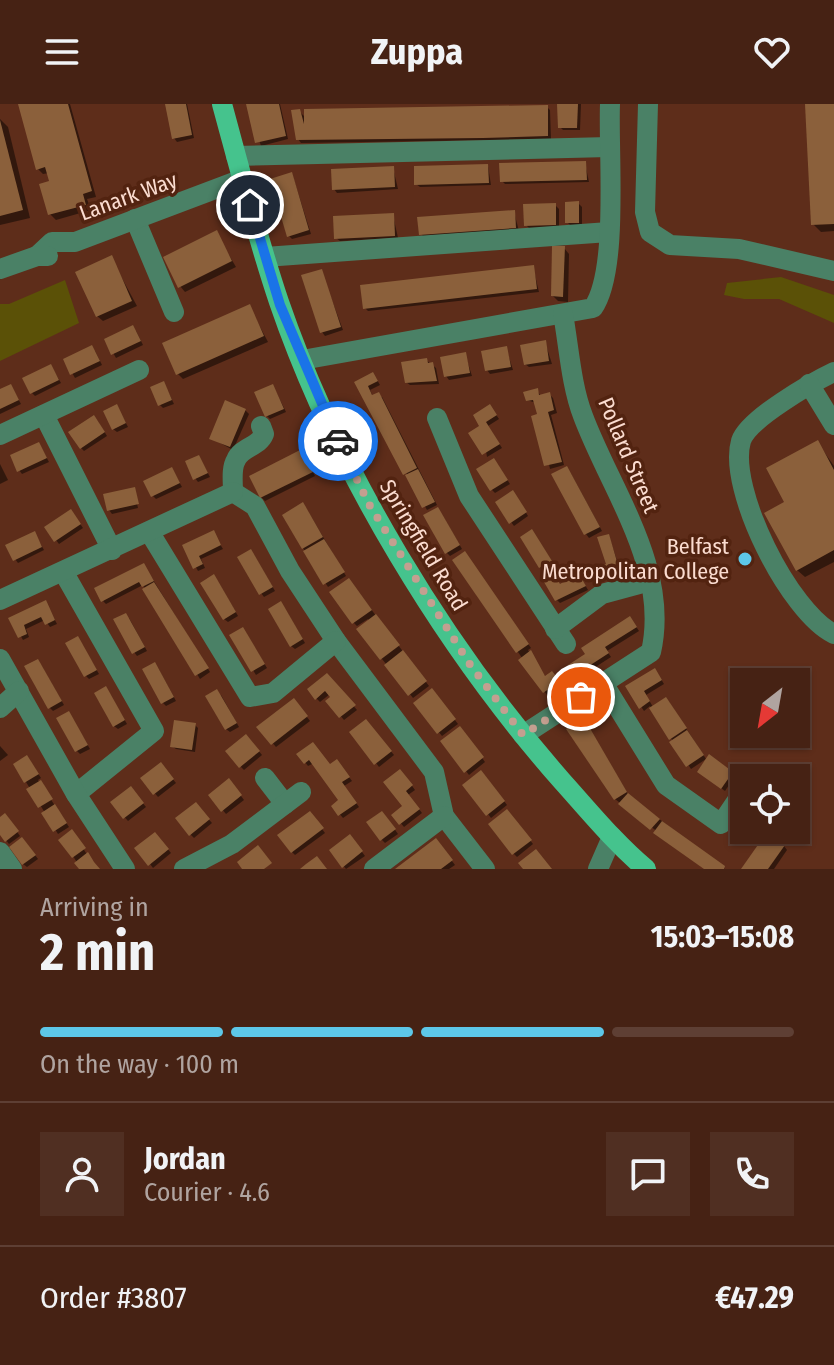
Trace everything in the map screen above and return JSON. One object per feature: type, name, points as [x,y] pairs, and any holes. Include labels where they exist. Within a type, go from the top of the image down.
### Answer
[{"type":"main road","name":"Springfield Road","points":[[222,104],[265,257],[302,360],[370,506],[469,663],[523,735],[612,837],[646,869]]},
{"type":"street","points":[[302,360],[593,308],[602,295],[609,232],[610,104]]},
{"type":"street","points":[[648,104],[645,212],[647,227],[655,238],[677,247],[739,249],[834,271]]},
{"type":"street","points":[[236,156],[609,147]]},
{"type":"street","name":"Lanark Way","points":[[0,269],[37,256],[58,257],[75,242],[242,179]]},
{"type":"street","points":[[135,219],[174,312]]},
{"type":"street","points":[[265,257],[609,232]]},
{"type":"street","name":"Pollard Street","points":[[523,735],[651,652],[657,624],[650,581],[632,522],[581,412],[563,314]]},
{"type":"street","points":[[0,435],[139,370]]},
{"type":"street","points":[[834,372],[809,384],[753,425],[741,438],[739,455],[745,494],[766,545],[800,605],[834,634]]},
{"type":"street","points":[[809,384],[834,425]]},
{"type":"street","points":[[44,415],[112,550]]},
{"type":"street","points":[[437,418],[469,496],[560,636],[602,594],[650,581]]},
{"type":"street","points":[[233,492],[234,463],[238,455],[261,441],[264,434],[261,426]]},
{"type":"street","points":[[0,600],[64,573],[233,492]]},
{"type":"street","points":[[233,492],[255,506],[290,571],[336,641],[434,772],[444,816],[485,869]]},
{"type":"street","points":[[150,533],[250,697],[273,693],[336,641]]},
{"type":"street","points":[[64,573],[154,731],[76,794]]},
{"type":"street","points":[[0,659],[76,794],[125,869]]},
{"type":"street","points":[[603,683],[666,785],[721,824],[730,811]]},
{"type":"street","points":[[0,708],[19,691]]},
{"type":"street","points":[[184,869],[232,844],[293,798],[265,778]]},
{"type":"street","points":[[374,869],[444,816]]},
{"type":"street","points":[[598,869],[612,837]]},
{"type":"street","points":[[0,852],[12,869]]},
{"type":"shaded area","points":[[781,277],[834,295],[834,323],[779,299],[744,299],[724,295],[727,283]]},
{"type":"shaded area","points":[[65,280],[79,323],[0,361],[0,304],[9,304]]},
{"type":"building","points":[[18,104],[68,104],[92,191],[83,194],[86,205],[48,215],[39,184],[49,181],[45,167],[36,170]]},
{"type":"building","points":[[165,104],[186,104],[192,135],[172,139]]},
{"type":"building","points":[[246,104],[279,104],[286,136],[255,143]]},
{"type":"building","points":[[557,104],[578,104],[577,128],[558,128]]},
{"type":"building","points":[[805,104],[834,104],[834,224],[811,225]]},
{"type":"building","points":[[548,105],[548,136],[483,138],[296,140],[291,110],[300,109],[304,124],[304,109]]},
{"type":"building","points":[[0,120],[23,210],[0,216]]},
{"type":"building","points":[[586,161],[587,180],[500,182],[499,163]]},
{"type":"building","points":[[488,164],[489,183],[414,185],[414,166]]},
{"type":"building","points":[[394,166],[395,187],[332,190],[331,169]]},
{"type":"building","points":[[292,172],[309,230],[287,237],[270,179]]},
{"type":"building","points":[[579,201],[579,223],[565,223],[565,202]]},
{"type":"building","points":[[556,203],[556,225],[524,226],[523,204]]},
{"type":"building","points":[[515,210],[516,228],[419,235],[417,217]]},
{"type":"building","points":[[394,213],[395,236],[334,239],[333,216]]},
{"type":"building","points":[[217,230],[232,261],[178,288],[163,257]]},
{"type":"building","points":[[552,246],[565,246],[563,297],[551,296]]},
{"type":"building","points":[[112,255],[132,301],[96,317],[75,272]]},
{"type":"building","points":[[534,265],[537,289],[363,309],[360,285]]},
{"type":"building","points":[[322,269],[341,327],[320,333],[301,275]]},
{"type":"building","points":[[250,304],[264,336],[176,375],[162,343]]},
{"type":"building","points":[[133,325],[141,341],[111,355],[104,339]]},
{"type":"building","points":[[546,340],[549,361],[524,365],[520,345]]},
{"type":"building","points":[[92,345],[100,361],[70,375],[63,359]]},
{"type":"building","points":[[507,346],[511,367],[485,371],[481,351]]},
{"type":"building","points":[[466,352],[470,373],[444,377],[440,357]]},
{"type":"building","points":[[427,358],[428,363],[433,362],[437,381],[405,383],[401,362]]},
{"type":"building","points":[[51,364],[59,380],[30,394],[22,378]]},
{"type":"building","points":[[373,372],[378,381],[368,386],[372,395],[379,392],[417,468],[403,475],[354,382]]},
{"type":"building","points":[[164,381],[172,400],[158,406],[150,387]]},
{"type":"building","points":[[11,384],[19,400],[0,409],[0,389]]},
{"type":"building","points":[[273,384],[284,409],[265,417],[254,392]]},
{"type":"building","points":[[538,388],[539,395],[550,392],[554,410],[548,412],[562,462],[544,466],[531,416],[537,414],[533,400],[526,401],[523,392]]},
{"type":"building","points":[[225,400],[246,409],[230,447],[209,439]]},
{"type":"building","points":[[117,404],[126,423],[112,430],[103,411]]},
{"type":"building","points":[[490,404],[497,415],[486,422],[500,444],[482,455],[468,433],[479,426],[473,415]]},
{"type":"building","points":[[94,415],[105,432],[80,449],[68,432]]},
{"type":"building","points":[[818,440],[834,470],[834,550],[796,571],[764,513],[784,502],[766,468]]},
{"type":"building","points":[[39,442],[47,458],[17,472],[10,455]]},
{"type":"building","points":[[302,449],[313,472],[260,498],[249,476]]},
{"type":"building","points":[[199,455],[208,473],[193,480],[185,461]]},
{"type":"building","points":[[494,458],[508,480],[490,491],[476,469]]},
{"type":"building","points":[[567,466],[600,527],[584,535],[551,474]]},
{"type":"building","points":[[172,467],[180,483],[151,497],[143,481]]},
{"type":"building","points":[[418,469],[435,502],[422,508],[405,475]]},
{"type":"building","points":[[135,487],[139,504],[107,511],[103,494]]},
{"type":"building","points":[[513,490],[527,512],[509,524],[495,502]]},
{"type":"building","points":[[303,502],[323,537],[302,549],[282,515]]},
{"type":"building","points":[[438,507],[460,545],[445,554],[423,515]]},
{"type":"building","points":[[71,509],[81,524],[54,542],[44,527]]},
{"type":"building","points":[[532,529],[552,561],[539,568],[520,537]]},
{"type":"building","points":[[214,530],[221,545],[199,556],[203,564],[193,569],[182,545]]},
{"type":"building","points":[[35,531],[42,547],[13,561],[5,545]]},
{"type":"building","points":[[609,534],[620,572],[600,578],[597,567],[606,564],[597,537]]},
{"type":"building","points":[[324,539],[345,572],[323,585],[303,551]]},
{"type":"building","points":[[251,549],[273,587],[259,595],[237,557]]},
{"type":"building","points":[[465,551],[529,644],[516,653],[452,560]]},
{"type":"building","points":[[144,563],[154,581],[142,587],[139,582],[101,602],[94,588]]},
{"type":"building","points":[[575,567],[586,586],[555,601],[544,582],[555,576],[560,584],[567,580],[563,574]]},
{"type":"building","points":[[214,574],[236,612],[223,620],[200,583]]},
{"type":"building","points":[[349,578],[372,610],[352,624],[329,592]]},
{"type":"building","points":[[154,582],[209,668],[195,676],[142,589]]},
{"type":"building","points":[[46,600],[55,620],[45,625],[41,617],[24,625],[27,634],[18,638],[8,618]]},
{"type":"building","points":[[281,601],[303,639],[290,647],[268,609]]},
{"type":"building","points":[[126,613],[145,647],[132,654],[113,619]]},
{"type":"building","points":[[376,614],[400,645],[380,660],[356,629]]},
{"type":"building","points":[[630,616],[637,627],[605,647],[609,653],[575,675],[568,665],[585,654],[581,648]]},
{"type":"building","points":[[243,627],[265,664],[251,672],[229,635]]},
{"type":"building","points":[[78,636],[97,670],[84,677],[65,643]]},
{"type":"building","points":[[403,650],[427,681],[408,696],[384,665]]},
{"type":"building","points":[[531,650],[545,676],[552,671],[560,681],[543,693],[518,660]]},
{"type":"building","points":[[38,659],[62,701],[48,709],[24,666]]},
{"type":"building","points":[[155,662],[174,697],[161,704],[142,669]]},
{"type":"building","points":[[655,668],[662,680],[644,691],[650,701],[639,709],[625,686]]},
{"type":"building","points":[[327,673],[356,705],[339,718],[325,701],[330,697],[325,691],[315,700],[307,689]]},
{"type":"building","points":[[106,686],[125,720],[113,727],[94,693]]},
{"type":"building","points":[[432,688],[456,719],[437,734],[413,703]]},
{"type":"building","points":[[217,689],[237,723],[225,730],[205,696]]},
{"type":"building","points":[[666,697],[687,728],[669,740],[649,708]]},
{"type":"building","points":[[294,698],[308,716],[271,745],[256,727]]},
{"type":"building","points":[[69,711],[88,745],[75,752],[56,718]]},
{"type":"building","points":[[584,718],[627,792],[614,800],[566,729]]},
{"type":"building","points":[[366,719],[392,751],[374,765],[349,732]]},
{"type":"building","points":[[174,720],[196,723],[192,750],[170,747]]},
{"type":"building","points":[[460,726],[484,757],[464,773],[440,741]]},
{"type":"building","points":[[687,730],[704,755],[686,767],[669,742]]},
{"type":"building","points":[[246,734],[260,751],[239,768],[225,751]]},
{"type":"building","points":[[313,742],[330,764],[337,759],[350,777],[342,782],[357,803],[338,816],[331,806],[338,800],[309,760],[304,764],[296,754]]},
{"type":"building","points":[[709,754],[730,770],[730,776],[721,789],[697,772]]},
{"type":"building","points":[[27,755],[39,774],[24,783],[13,764]]},
{"type":"building","points":[[161,762],[174,779],[153,795],[140,778]]},
{"type":"building","points":[[400,769],[413,785],[406,791],[420,809],[399,825],[391,815],[402,806],[383,782]]},
{"type":"building","points":[[481,770],[505,801],[486,816],[462,785]]},
{"type":"building","points":[[229,778],[242,795],[221,812],[208,795]]},
{"type":"building","points":[[41,780],[53,799],[38,808],[26,789]]},
{"type":"building","points":[[131,786],[144,803],[123,819],[110,802]]},
{"type":"building","points":[[628,793],[660,819],[650,830],[618,804]]},
{"type":"building","points":[[196,802],[210,819],[189,836],[175,818]]},
{"type":"building","points":[[55,804],[67,823],[53,832],[41,813]]},
{"type":"building","points":[[507,809],[532,840],[512,855],[488,824]]},
{"type":"building","points":[[310,811],[324,828],[291,853],[277,835]]},
{"type":"building","points":[[382,811],[396,829],[380,841],[366,822]]},
{"type":"building","points":[[5,813],[19,831],[5,842],[0,835],[0,817]]},
{"type":"building","points":[[662,821],[725,866],[724,869],[704,869],[653,833]]},
{"type":"building","points":[[72,829],[86,848],[72,858],[58,840]]},
{"type":"building","points":[[155,832],[169,849],[148,866],[134,848]]},
{"type":"building","points":[[350,834],[363,851],[342,868],[329,850]]},
{"type":"building","points":[[22,837],[36,855],[22,865],[9,847]]},
{"type":"building","points":[[436,838],[453,860],[441,869],[395,869]]},
{"type":"building","points":[[759,844],[785,845],[768,869],[741,869]]},
{"type":"building","points":[[258,845],[272,863],[264,869],[242,869],[237,862]]},
{"type":"building","points":[[536,849],[552,869],[523,869],[518,863]]},
{"type":"building","points":[[88,852],[100,869],[79,869],[74,863]]},
{"type":"building","points":[[317,856],[327,869],[300,869],[306,864]]},
{"type":"way so far","points":[[338,441],[370,506],[469,663],[523,735],[581,697]]},
{"type":"place","name":"Belfast Metropolitan College","points":[[745,559]]},
{"type":"route","points":[[250,205],[280,305],[338,441]]}]
